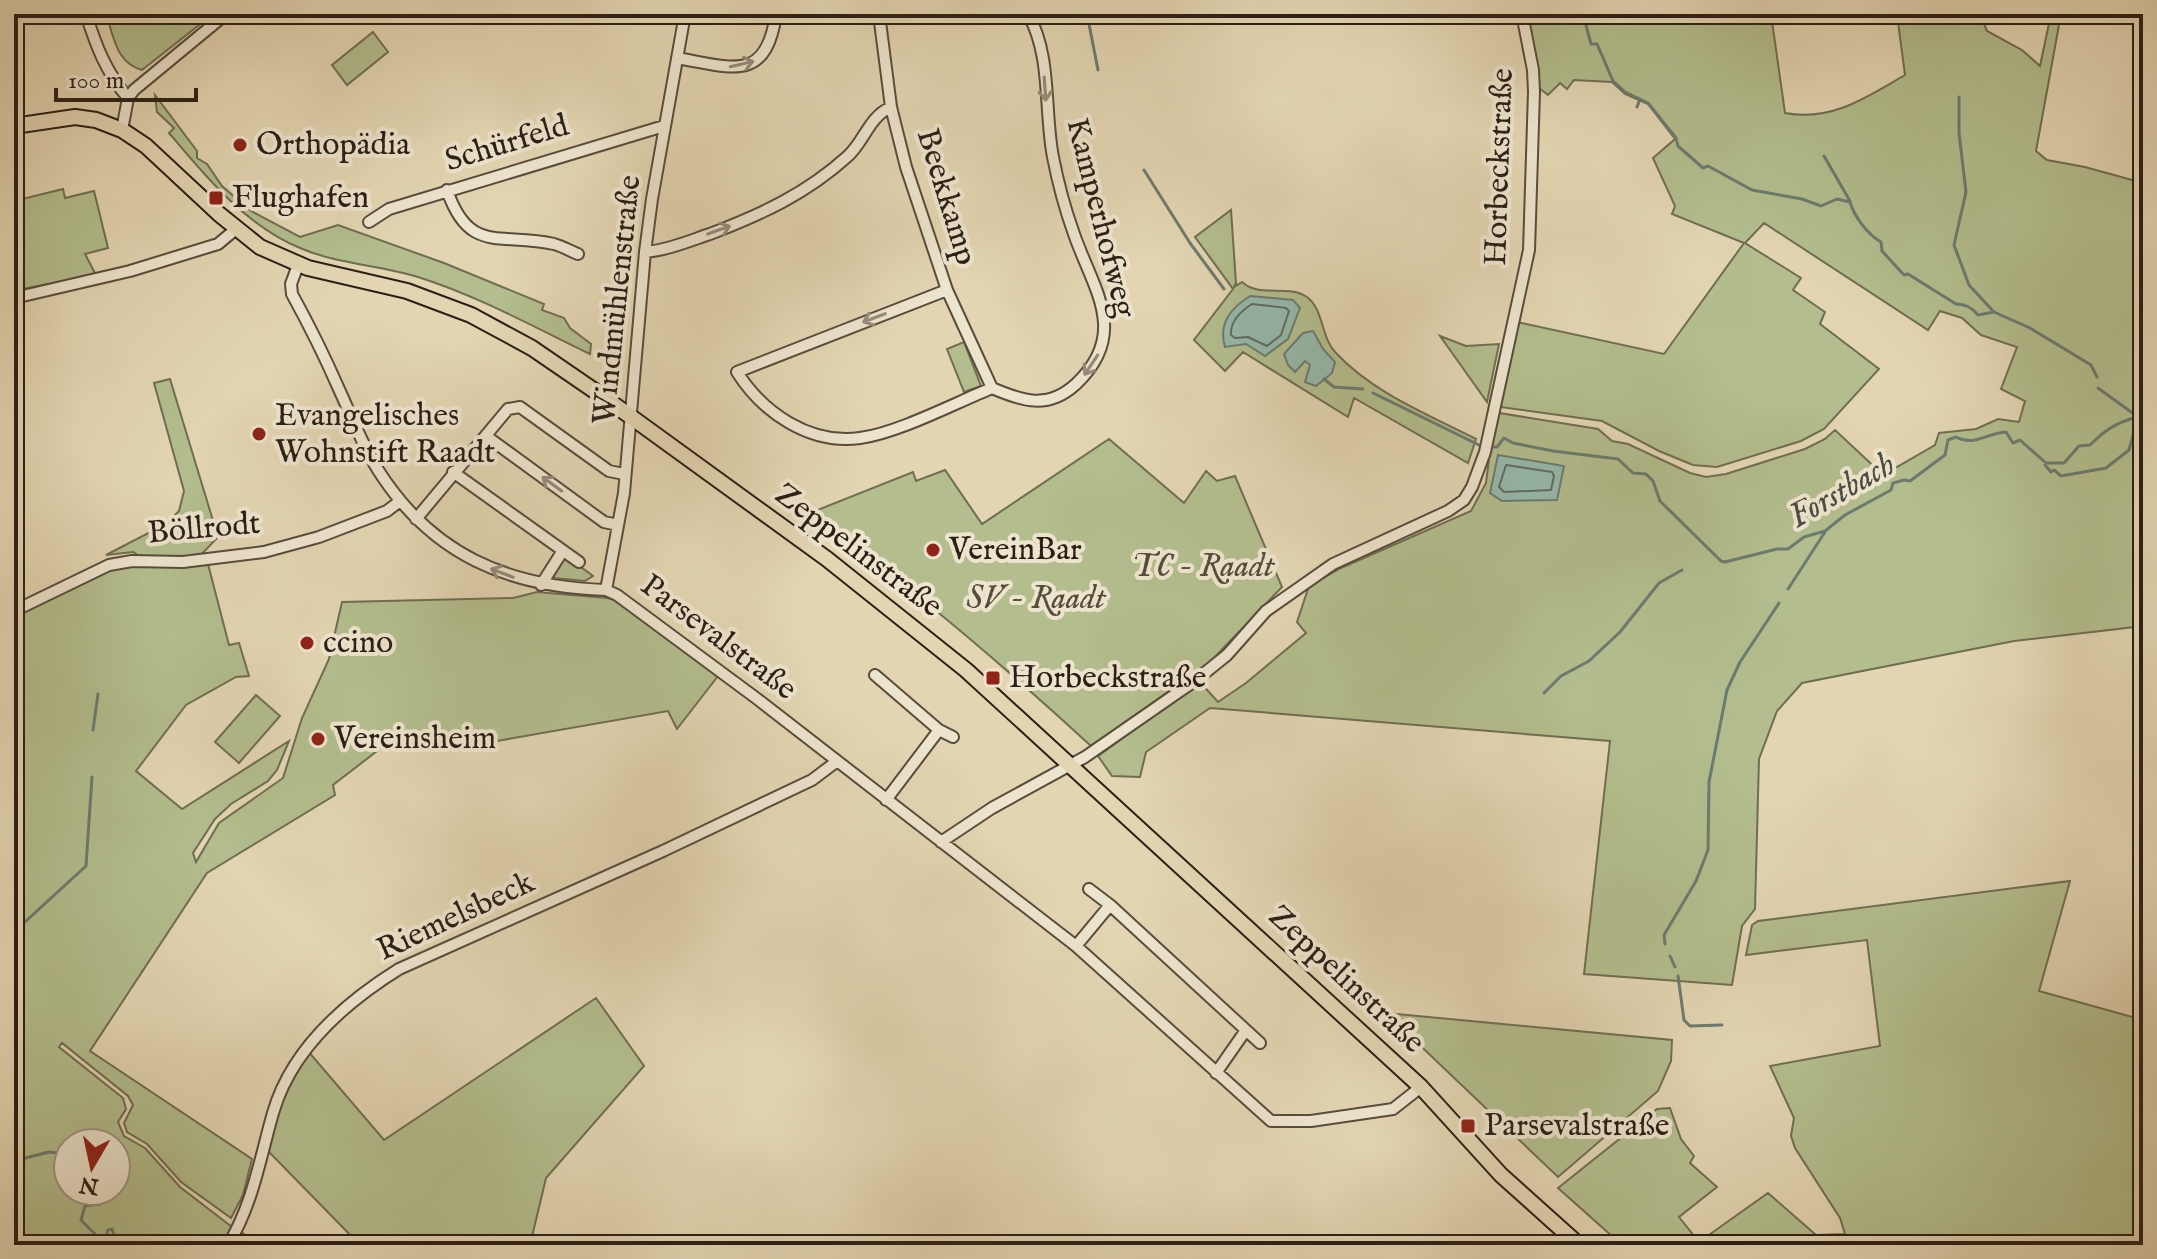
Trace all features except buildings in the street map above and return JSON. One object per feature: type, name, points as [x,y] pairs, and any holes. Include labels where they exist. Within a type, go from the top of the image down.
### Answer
[{"type":"main road","name":"Zeppelinstraße","points":[[14,126],[75,117],[96,120],[122,130],[146,146],[236,229],[260,247],[298,265],[407,291],[471,315],[532,348],[632,418],[906,620],[1072,765],[1421,1087],[1501,1175],[1579,1245]]},
{"type":"street","points":[[86,14],[109,75],[128,98]]},
{"type":"street","points":[[122,130],[128,98],[150,75],[226,14]]},
{"type":"street","name":"Windmühlenstraße","points":[[606,590],[624,493],[645,252],[685,14]]},
{"type":"street","points":[[677,58],[733,67],[746,66],[768,48],[776,14]]},
{"type":"street","name":"Beekkamp","points":[[879,14],[891,107],[906,167],[947,290],[992,388]]},
{"type":"street","name":"Kamperhofweg","points":[[992,388],[1022,401],[1039,401],[1072,388],[1089,372],[1098,357],[1105,318],[1102,301],[1074,234],[1060,187],[1048,125],[1040,47],[1028,14]]},
{"type":"street","name":"Horbeckstraße","points":[[941,842],[992,808],[1072,765],[1207,671],[1227,655],[1266,611],[1291,591],[1333,564],[1448,511],[1464,500],[1485,452],[1529,250],[1534,92],[1522,14]]},
{"type":"street","points":[[645,252],[660,251],[729,226],[803,192],[853,151],[878,113],[891,107]]},
{"type":"street","name":"Schürfeld","points":[[369,222],[389,209],[447,190],[664,126]]},
{"type":"street","points":[[447,190],[461,221],[480,235],[556,244],[578,254]]},
{"type":"street","points":[[14,298],[130,271],[218,244],[236,229]]},
{"type":"street","name":"Parsevalstraße","points":[[298,265],[291,284],[292,294],[377,469],[416,519],[466,556],[492,570],[541,585],[606,590],[617,595],[1076,946],[1271,1121],[1311,1121],[1393,1109],[1421,1087]]},
{"type":"street","points":[[947,290],[737,372],[761,402],[779,416],[812,433],[839,438],[864,437],[892,429],[992,388]]},
{"type":"street","points":[[416,519],[508,409],[520,407],[609,471],[624,474]]},
{"type":"street","points":[[486,436],[604,522],[618,525]]},
{"type":"street","points":[[453,472],[579,562]]},
{"type":"street","name":"Böllrodt","points":[[14,611],[109,565],[132,561],[197,561],[264,552],[319,537],[387,511],[400,501]]},
{"type":"street","points":[[541,585],[562,552]]},
{"type":"street","points":[[875,675],[939,730],[953,737]]},
{"type":"street","points":[[886,800],[939,730]]},
{"type":"street","name":"Riemelsbeck","points":[[228,1245],[249,1203],[274,1110],[284,1085],[332,1019],[359,994],[399,969],[663,851],[812,780],[836,762]]},
{"type":"street","points":[[1089,889],[1260,1043]]},
{"type":"street","points":[[1076,946],[1110,905]]},
{"type":"street","points":[[1216,1073],[1246,1030]]},
{"type":"green space","points":[[106,14],[213,14],[142,70],[133,67],[121,55]]},
{"type":"green space","points":[[1527,14],[1771,14],[1785,113],[1802,115],[1848,106],[1905,75],[1897,14],[1980,14],[1987,31],[2022,50],[2040,66],[2051,14],[2061,14],[2036,151],[2047,160],[2143,183],[2143,626],[2014,641],[1802,683],[1777,711],[1759,759],[1755,909],[1742,926],[1732,985],[1584,974],[1610,741],[1210,708],[1146,752],[1140,777],[1112,776],[1098,756],[1200,682],[1218,702],[1246,683],[1306,633],[1297,622],[1309,586],[1341,568],[1471,511],[1486,483],[1499,413],[1598,429],[1612,441],[1628,444],[1690,473],[1706,477],[1726,474],[1805,449],[1835,430],[1881,473],[1935,445],[1939,433],[1976,429],[1998,419],[2019,422],[2025,401],[2001,389],[2017,347],[1981,335],[1962,318],[1940,311],[1928,330],[1764,223],[1745,243],[1801,278],[1793,290],[1825,312],[1820,324],[1879,369],[1824,429],[1801,441],[1717,467],[1693,465],[1602,421],[1500,407],[1517,322],[1664,354],[1744,243],[1672,214],[1675,206],[1653,158],[1675,139],[1648,104],[1625,94],[1612,82],[1574,80],[1567,89],[1560,83],[1548,95],[1539,88]]},
{"type":"green space","points":[[373,32],[388,52],[347,85],[332,65]]},
{"type":"green space","points":[[155,95],[197,151],[197,158],[207,164],[222,186],[251,211],[300,237],[338,225],[444,263],[544,304],[542,310],[564,318],[570,328],[591,344],[590,354],[462,293],[404,273],[329,258],[280,239],[244,213],[197,166],[169,133],[174,128],[157,112]]},
{"type":"green space","points":[[63,189],[65,198],[94,191],[108,248],[85,254],[96,275],[17,290],[14,274],[14,201]]},
{"type":"green space","points":[[1231,210],[1234,287],[1242,282],[1257,289],[1291,291],[1307,297],[1317,309],[1330,346],[1350,366],[1401,402],[1476,439],[1468,463],[1354,398],[1348,417],[1243,352],[1225,371],[1194,340],[1233,289],[1195,237]]},
{"type":"green space","points":[[1440,336],[1466,346],[1499,344],[1487,402]]},
{"type":"green space","points":[[964,342],[981,386],[964,392],[947,349]]},
{"type":"green space","points":[[170,379],[218,537],[198,558],[141,557],[133,552],[106,555],[166,524],[179,511],[184,491],[154,383]]},
{"type":"green space","points":[[1109,439],[1184,503],[1206,471],[1217,481],[1235,476],[1282,587],[1209,663],[1091,746],[954,625],[810,513],[913,472],[916,481],[945,470],[982,524]]},
{"type":"green space","points":[[567,558],[593,576],[585,581],[553,578]]},
{"type":"green space","points":[[138,564],[208,564],[229,645],[239,643],[249,676],[236,677],[186,705],[136,771],[182,809],[289,741],[277,770],[268,781],[231,804],[215,819],[193,853],[196,862],[219,823],[283,778],[302,718],[329,659],[342,602],[513,598],[537,592],[607,598],[718,676],[677,729],[668,711],[468,746],[381,748],[333,785],[335,795],[207,873],[90,1051],[252,1159],[243,1195],[231,1218],[181,1182],[147,1144],[132,1135],[132,1127],[125,1127],[124,1123],[133,1105],[128,1096],[62,1043],[59,1047],[123,1098],[126,1109],[118,1122],[120,1127],[52,1127],[52,1207],[132,1207],[132,1141],[145,1148],[180,1187],[244,1234],[249,1245],[14,1245],[14,615],[101,571]]},
{"type":"green space","points":[[256,695],[280,716],[239,763],[215,742]]},
{"type":"green space","points":[[2070,881],[2039,991],[2143,1020],[2143,1245],[1622,1245],[1558,1188],[1657,1109],[1670,1108],[1681,1139],[1694,1156],[1690,1163],[1717,1187],[1679,1217],[1699,1242],[1768,1193],[1816,1235],[1845,1234],[1840,1218],[1795,1148],[1791,1136],[1794,1118],[1770,1066],[1880,1046],[1867,940],[1746,955],[1752,925],[1758,921]]},
{"type":"green space","points":[[596,998],[644,1066],[546,1178],[530,1245],[360,1245],[267,1150],[276,1112],[308,1051],[384,1140]]},
{"type":"green space","points":[[1386,1013],[1672,1040],[1671,1061],[1658,1091],[1558,1177]]},
{"type":"water","points":[[1250,296],[1293,300],[1300,308],[1288,339],[1265,356],[1246,344],[1225,347],[1225,323],[1237,306]]},
{"type":"water","points":[[1313,331],[1335,362],[1332,373],[1316,386],[1305,382],[1310,365],[1305,361],[1295,372],[1284,354],[1303,333]]},
{"type":"water","points":[[1498,455],[1564,466],[1557,500],[1502,501],[1490,493]]},
{"type":"waterway","name":"Forstbach","points":[[1087,14],[1098,70]]},
{"type":"waterway","points":[[1583,14],[1591,44],[1597,44],[1613,81],[1625,92],[1648,103],[1676,138],[1678,146],[1703,168],[1708,166],[1752,190],[1802,199],[1821,206],[1837,199],[1850,202],[1862,225],[1881,242],[1882,251],[1904,275],[1908,274],[1956,304],[1971,308],[1978,315],[1994,312]]},
{"type":"waterway","points":[[1959,97],[1959,133],[1966,192],[1954,245],[1969,285],[1994,312],[2030,328],[2091,365],[2097,377]]},
{"type":"waterway","points":[[1637,107],[1640,99]]},
{"type":"waterway","points":[[1824,156],[1850,201]]},
{"type":"waterway","name":"Forstbach","points":[[1144,170],[1190,243],[1224,289]]},
{"type":"waterway","name":"Forstbach","points":[[1324,379],[1334,387],[1363,389]]},
{"type":"waterway","points":[[2098,388],[2138,417]]},
{"type":"waterway","name":"Forstbach","points":[[1373,393],[1479,445]]},
{"type":"waterway","name":"Forstbach","points":[[1492,447],[1497,447],[1504,438],[1513,443],[1553,451],[1618,459],[1633,473],[1646,474],[1653,481],[1660,501],[1725,562],[1788,549],[1804,537],[1825,531],[1845,515],[1891,490],[1893,483],[1910,481],[1945,455],[1948,440],[1956,437],[1969,441],[2006,432],[2013,443],[2020,440],[2046,463],[2064,463],[2079,446],[2090,445],[2112,427],[2138,417]]},
{"type":"waterway","name":"Forstbach","points":[[2045,465],[2061,476],[2106,468],[2129,450],[2138,417]]},
{"type":"waterway","points":[[1788,589],[1825,532]]},
{"type":"waterway","points":[[1544,693],[1561,676],[1589,661],[1620,632],[1659,583],[1682,570]]},
{"type":"waterway","points":[[1665,944],[1664,935],[1696,881],[1708,850],[1709,782],[1727,690],[1740,662],[1779,603]]},
{"type":"waterway","points":[[93,730],[98,694]]},
{"type":"waterway","points":[[14,932],[86,866],[92,777]]},
{"type":"waterway","points":[[1670,956],[1675,967]]},
{"type":"waterway","points":[[1678,976],[1684,1020],[1690,1026],[1722,1025]]},
{"type":"waterway","points":[[14,1161],[52,1152]]},
{"type":"waterway","points":[[85,1207],[81,1220],[99,1238],[112,1229],[118,1245]]},
{"type":"place","name":"Orthopädia","points":[[240,145]]},
{"type":"place","name":"Flughafen","points":[[216,198]]},
{"type":"place","name":"Evangelisches Wohnstift Raadt","points":[[259,434]]},
{"type":"place","name":"VereinBar","points":[[933,550]]},
{"type":"place","name":"ccino","points":[[307,643]]},
{"type":"place","name":"Horbeckstraße","points":[[993,678]]},
{"type":"place","name":"Vereinsheim","points":[[318,739]]},
{"type":"place","name":"Parsevalstraße","points":[[1468,1126]]},
{"type":"park label","name":"TC - Raadt","points":[[1203,567]]},
{"type":"park label","name":"SV - Raadt","points":[[1036,599]]}]
